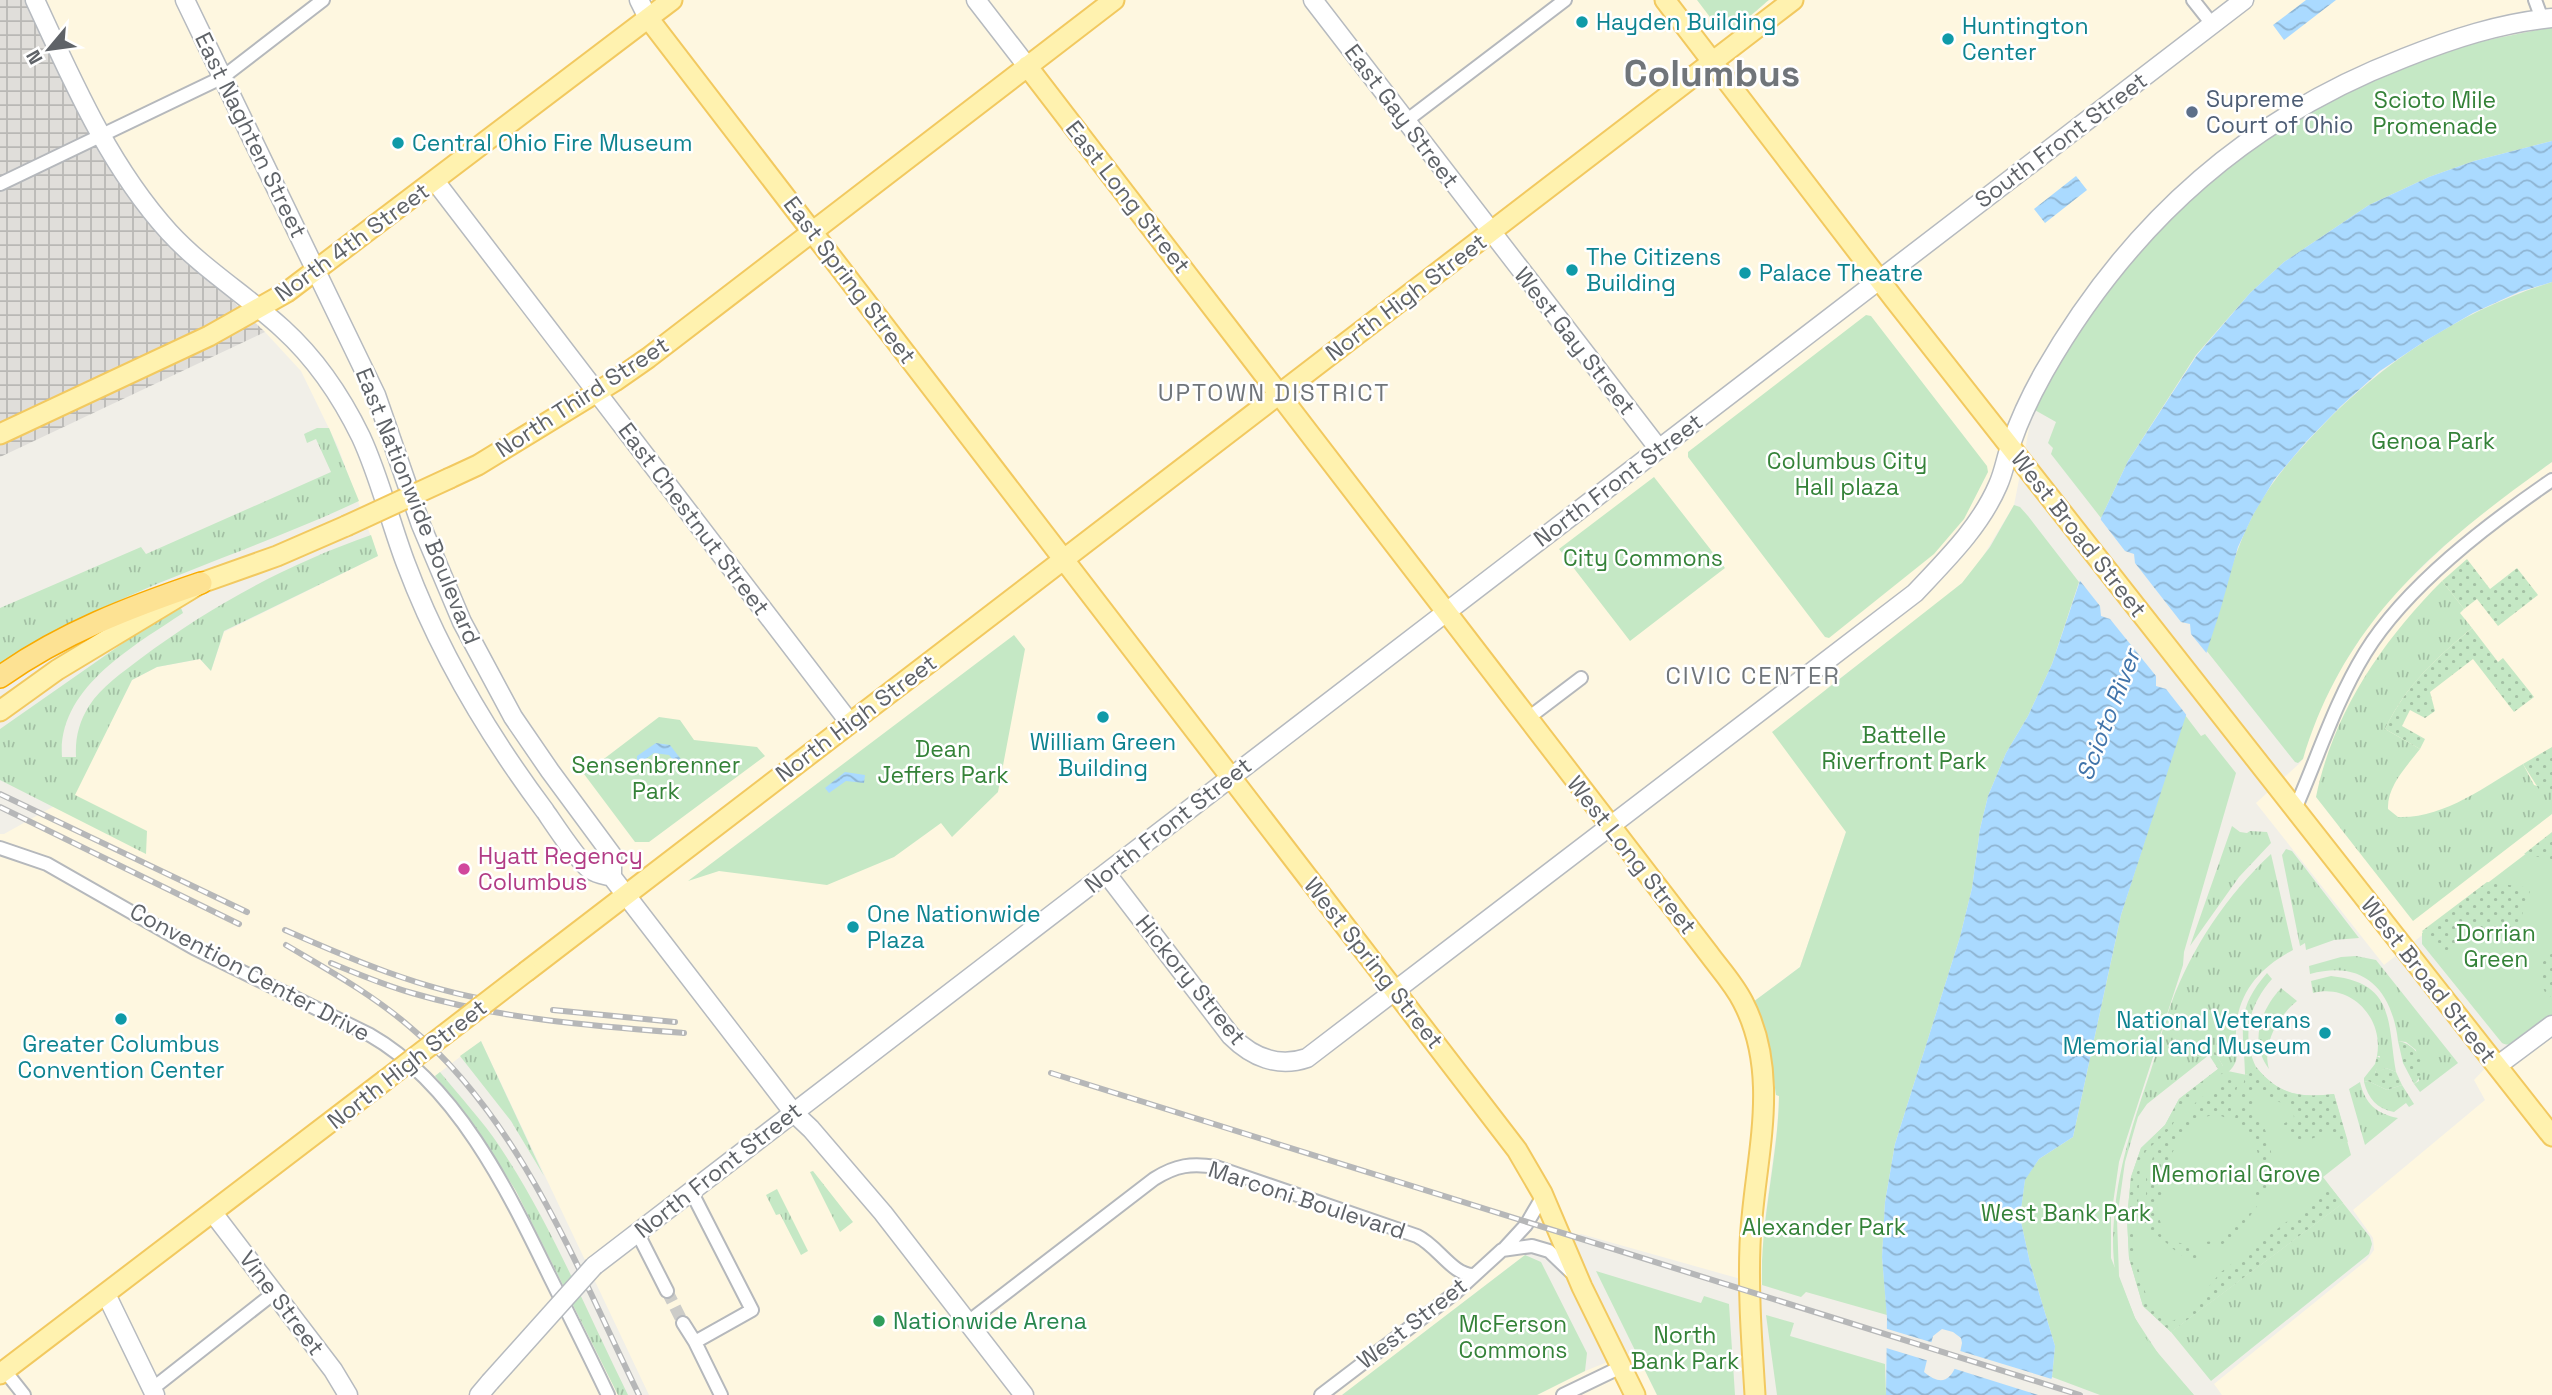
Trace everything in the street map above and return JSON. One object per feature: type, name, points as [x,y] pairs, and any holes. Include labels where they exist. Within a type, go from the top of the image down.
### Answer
[{"type":"highway","points":[[0,677],[38,652],[101,619],[201,583]]},
{"type":"main road","name":"North 4th Street","points":[[0,434],[209,336],[258,309],[317,271],[672,0]]},
{"type":"main road","name":"North Third Street","points":[[0,711],[57,670],[201,583],[277,556],[478,465],[597,393],[657,351],[1114,0]]},
{"type":"main road","name":"West Broad Street","points":[[1665,0],[1800,172],[1879,279],[2552,1136]]},
{"type":"main road","name":"North High Street","points":[[3,1373],[1793,0]]},
{"type":"main road","name":"East Spring Street","points":[[649,18],[1064,559]]},
{"type":"main road","name":"East Long Street","points":[[1027,66],[1279,394]]},
{"type":"main road","name":"West Long Street","points":[[1279,394],[1738,993],[1749,1014],[1764,1078],[1764,1103],[1750,1244],[1755,1395]]},
{"type":"main road","name":"West Spring Street","points":[[1064,559],[1517,1150],[1544,1196],[1578,1278],[1635,1395]]},
{"type":"street","name":"East Nationwide Boulevard","points":[[35,0],[102,135],[143,202],[195,260],[283,329],[322,373],[360,435],[375,468],[416,587],[464,686],[520,777],[552,822],[590,870],[612,877]]},
{"type":"street","name":"East Naghten Street","points":[[185,0],[317,271]]},
{"type":"street","points":[[0,184],[223,77],[323,0]]},
{"type":"street","name":"East Spring Street","points":[[639,0],[649,18]]},
{"type":"street","name":"East Long Street","points":[[976,0],[1027,66]]},
{"type":"street","name":"East Gay Street","points":[[1313,0],[1491,232]]},
{"type":"street","points":[[1406,121],[1564,0]]},
{"type":"street","points":[[2193,0],[2212,24]]},
{"type":"street","name":"South Front Street","points":[[1879,279],[2244,0]]},
{"type":"street","points":[[1395,990],[1915,593],[1970,532],[1998,485],[2026,406],[2091,296],[2151,224],[2206,173],[2274,122],[2362,75],[2456,38],[2547,18],[2535,0]]},
{"type":"street","name":"East Chestnut Street","points":[[435,181],[850,723]]},
{"type":"street","name":"West Gay Street","points":[[1491,232],[1659,449]]},
{"type":"street","name":"East Nationwide Boulevard","points":[[317,271],[376,395],[421,524],[461,622],[513,717],[612,855],[612,877],[793,1112],[858,1182],[1024,1395]]},
{"type":"street","name":"North Front Street","points":[[479,1395],[594,1266],[1879,279]]},
{"type":"street","points":[[360,435],[376,445],[393,442]]},
{"type":"street","points":[[2295,809],[2338,702],[2366,651],[2391,618],[2445,563],[2552,480]]},
{"type":"street","points":[[1527,719],[1581,678]]},
{"type":"street","name":"Convention Center Drive","points":[[0,848],[47,864],[194,948],[370,1035],[411,1065],[462,1122],[489,1162],[514,1205],[608,1395]]},
{"type":"street","name":"Hickory Street","points":[[1106,873],[1231,1036],[1243,1048],[1258,1057],[1291,1062],[1307,1058],[1395,990]]},
{"type":"street","points":[[2497,1066],[2552,1025]]},
{"type":"street","name":"Marconi Boulevard","points":[[968,1322],[1154,1179],[1167,1171],[1192,1164],[1216,1167],[1417,1236],[1434,1246],[1459,1272],[1474,1275]]},
{"type":"street","points":[[691,1191],[752,1310],[695,1342]]},
{"type":"street","name":"West Street","points":[[1321,1395],[1455,1293],[1525,1226],[1544,1196]]},
{"type":"street","name":"Vine Street","points":[[213,1213],[333,1370],[348,1395]]},
{"type":"street","points":[[637,1232],[667,1291]]},
{"type":"street","points":[[1502,1250],[1529,1246],[1549,1251],[1578,1278]]},
{"type":"street","points":[[106,1294],[153,1392],[274,1293]]},
{"type":"street","points":[[683,1323],[721,1395]]},
{"type":"street","points":[[1563,1395],[1621,1367]]},
{"type":"street","points":[[3,1373],[24,1395]]},
{"type":"shaded area","points":[[0,0],[34,0],[174,245],[265,332],[0,457]]},
{"type":"shaded area","points":[[34,0],[2552,0],[2552,27],[2454,47],[2033,409],[2014,505],[1979,563],[1962,583],[1936,605],[1826,689],[1846,832],[1800,967],[1753,1002],[1769,1046],[1776,1095],[1779,1096],[1764,1224],[1762,1285],[1581,1234],[1525,1255],[1342,1395],[649,1395],[481,1041],[435,1076],[477,1129],[516,1191],[618,1395],[0,1395],[0,834],[74,795],[132,680],[157,667],[200,659],[211,671],[224,632],[378,556],[338,447],[301,371],[265,332],[174,245]]},
{"type":"shaded area","points":[[2552,462],[2552,834],[2384,965],[2256,803],[2301,762],[2318,712],[2343,665],[2373,619],[2396,592],[2493,504]]},
{"type":"shaded area","points":[[2552,1016],[2552,1395],[2222,1395],[2214,1384],[2367,1260],[2374,1250],[2373,1238],[2353,1210],[2485,1100],[2474,1080],[2506,1046],[2515,1045]]},
{"type":"shaded area","points":[[1635,1351],[1657,1395],[1537,1395],[1585,1371]]},
{"type":"green space","points":[[1697,0],[1769,0],[1746,20],[1732,28],[1719,29]]},
{"type":"green space","name":"Scioto Mile Promenade","points":[[2552,27],[2552,141],[2474,161],[2429,177],[2369,205],[2284,262],[2250,293],[2196,355],[2128,461],[2101,518],[2051,454],[2053,448],[2048,443],[2056,422],[2033,409],[2052,371],[2088,312],[2171,214],[2270,133],[2357,84],[2454,47]]},
{"type":"green space","name":"Genoa Park","points":[[2552,282],[2552,462],[2471,523],[2400,589],[2370,625],[2344,665],[2321,709],[2303,759],[2295,762],[2206,650],[2233,564],[2253,515],[2293,458],[2321,427],[2372,380],[2427,340],[2457,323],[2487,307]]},
{"type":"green space","name":"Columbus City Hall plaza","points":[[1866,315],[1871,316],[1987,466],[1988,472],[1964,519],[1934,554],[1829,638],[1825,637],[1688,457],[1688,452]]},
{"type":"green space","points":[[317,428],[329,428],[359,501],[87,615],[0,665],[0,608],[141,547],[146,554],[331,472],[316,439],[307,443],[304,434]]},
{"type":"green space","name":"City Commons","points":[[1654,477],[1725,568],[1630,641],[1559,549]]},
{"type":"green space","name":"Battelle Riverfront Park","points":[[2014,505],[2020,507],[2028,516],[2079,582],[2052,664],[2028,716],[2006,753],[1988,796],[1980,829],[1972,888],[1960,937],[1895,1144],[1885,1202],[1882,1257],[1887,1315],[1806,1292],[1801,1297],[1762,1285],[1764,1237],[1779,1096],[1776,1095],[1769,1046],[1753,1002],[1800,967],[1846,832],[1772,732],[1962,583],[1990,547]]},
{"type":"green space","points":[[371,535],[378,556],[224,631],[211,671],[200,659],[157,667],[132,680],[75,795],[147,831],[146,854],[0,780],[0,729],[136,634],[181,608],[183,613],[122,655],[85,690],[72,710],[64,732],[62,757],[76,757],[80,724],[100,692],[167,640],[222,604],[280,573]]},
{"type":"green space","points":[[2467,559],[2490,589],[2517,568],[2538,595],[2498,626],[2477,599],[2464,609],[2442,581]]},
{"type":"green space","points":[[2442,581],[2464,609],[2460,613],[2472,628],[2422,674],[2402,699],[2385,729],[2420,749],[2394,784],[2388,809],[2398,817],[2431,813],[2464,800],[2523,764],[2534,785],[2552,791],[2552,814],[2413,921],[2316,797],[2334,736],[2363,680],[2399,628]]},
{"type":"green space","points":[[2472,628],[2498,662],[2503,658],[2534,697],[2514,712],[2473,659],[2430,692],[2435,711],[2425,718],[2410,710],[2402,726],[2425,739],[2420,749],[2385,729],[2412,686],[2445,651]]},
{"type":"green space","name":"Dean Jeffers Park","points":[[1014,635],[1025,649],[998,792],[952,837],[941,823],[894,857],[827,885],[719,871],[688,881]]},
{"type":"green space","name":"West Bank Park","points":[[2185,715],[2201,736],[2205,734],[2236,773],[2184,952],[2183,965],[2119,1162],[2111,1217],[2111,1258],[2135,1318],[2147,1340],[2194,1395],[2100,1395],[2052,1377],[2055,1346],[2030,1263],[2020,1217],[2025,1179],[2039,1159],[2073,1137],[2121,915]]},
{"type":"green space","name":"Sensenbrenner Park","points":[[659,717],[680,720],[694,740],[757,747],[765,756],[649,842],[635,842],[584,774]]},
{"type":"green space","points":[[2552,747],[2552,791],[2540,791],[2523,764]]},
{"type":"green space","points":[[2232,826],[2240,832],[2267,832],[2271,843],[2239,877],[2190,946]]},
{"type":"green space","points":[[2552,832],[2552,860],[2524,854]]},
{"type":"green space","name":"Dorrian Green","points":[[2552,834],[2552,1016],[2528,1036],[2508,1045],[2502,1043],[2422,944],[2422,933]]},
{"type":"green space","points":[[2286,849],[2292,851],[2359,938],[2334,940],[2306,950],[2305,943],[2300,946],[2282,855]]},
{"type":"green space","points":[[2271,854],[2293,950],[2269,965],[2244,996],[2237,1022],[2237,1057],[2232,1068],[2209,1084],[2223,1066],[2214,1051],[2147,1104],[2138,1117],[2125,1162],[2117,1219],[2119,1276],[2135,1318],[2163,1361],[2194,1395],[2128,1341],[2113,1254],[2117,1196],[2130,1133],[2168,1012],[2189,962],[2226,904]]},
{"type":"green space","points":[[2487,882],[2531,888],[2519,924],[2439,953],[2422,931]]},
{"type":"green space","points":[[2552,946],[2552,995],[2549,998],[2542,985],[2541,972],[2544,959]]},
{"type":"green space","points":[[2356,956],[2376,960],[2458,1063],[2420,1092],[2414,1084],[2419,1081],[2416,1050],[2406,1042],[2398,1041],[2395,1023],[2382,993],[2360,975],[2346,971],[2329,970],[2310,974],[2309,966],[2341,957]]},
{"type":"green space","points":[[2267,973],[2272,979],[2258,999],[2250,1021],[2249,1044],[2256,1067],[2248,1075],[2245,1074],[2243,1032],[2245,1010]]},
{"type":"green space","points":[[2331,976],[2352,980],[2367,987],[2378,997],[2389,1022],[2396,1072],[2386,1068],[2375,1074],[2380,1056],[2377,1056],[2378,1042],[2370,1017],[2362,1006],[2340,993],[2313,993],[2311,981]]},
{"type":"green space","points":[[2281,988],[2297,1001],[2283,1015],[2273,1032],[2268,1050],[2269,1069],[2259,1049],[2258,1038],[2267,1007]]},
{"type":"green space","points":[[481,1041],[544,1176],[511,1121],[460,1056]]},
{"type":"green space","points":[[2398,1041],[2411,1047],[2420,1058],[2422,1072],[2414,1084],[2403,1063]]},
{"type":"green space","points":[[2214,1050],[2223,1066],[2223,1073],[2185,1103],[2170,1129],[2146,1151],[2140,1164],[2138,1206],[2133,1228],[2134,1254],[2149,1305],[2166,1319],[2173,1321],[2204,1299],[2210,1285],[2221,1272],[2331,1188],[2343,1203],[2171,1332],[2143,1306],[2129,1258],[2127,1218],[2131,1177],[2141,1148],[2165,1125],[2179,1099],[2218,1069],[2209,1055]]},
{"type":"green space","points":[[2377,1056],[2381,1059],[2375,1073],[2386,1068],[2396,1072],[2402,1085],[2387,1090],[2368,1081],[2364,1082]]},
{"type":"green space","name":"Memorial Grove","points":[[2256,1067],[2273,1084],[2291,1093],[2311,1096],[2334,1094],[2351,1155],[2323,1177],[2343,1203],[2171,1332],[2143,1306],[2129,1258],[2127,1218],[2131,1177],[2141,1148],[2165,1125],[2179,1099],[2218,1069],[2247,1075]]},
{"type":"green space","points":[[2256,1067],[2282,1089],[2300,1095],[2334,1094],[2348,1142],[2323,1134],[2297,1145],[2283,1124],[2294,1118],[2293,1110],[2255,1088],[2255,1110],[2270,1144],[2271,1168],[2266,1190],[2255,1210],[2229,1241],[2220,1245],[2203,1246],[2200,1242],[2225,1238],[2232,1227],[2247,1215],[2256,1199],[2260,1160],[2252,1135],[2234,1121],[2245,1074],[2248,1075]]},
{"type":"green space","points":[[440,1072],[486,1128],[518,1176],[552,1237],[628,1395],[618,1395],[516,1191],[477,1129],[435,1076]]},
{"type":"green space","points":[[2229,1079],[2238,1084],[2229,1117],[2208,1116],[2198,1122],[2174,1150],[2164,1172],[2163,1197],[2158,1206],[2159,1218],[2169,1236],[2194,1248],[2201,1256],[2189,1258],[2178,1253],[2158,1236],[2142,1229],[2146,1206],[2146,1175],[2155,1152],[2171,1136],[2196,1102]]},
{"type":"green space","points":[[2368,1081],[2387,1090],[2402,1085],[2414,1104],[2409,1107],[2406,1103],[2394,1112],[2383,1108],[2374,1102],[2368,1093],[2364,1082]]},
{"type":"green space","points":[[2360,1082],[2373,1107],[2398,1118],[2365,1145],[2349,1089]]},
{"type":"green space","points":[[813,1171],[853,1222],[840,1232],[810,1172]]},
{"type":"green space","points":[[777,1189],[808,1251],[801,1255],[780,1214],[776,1215],[766,1195]]},
{"type":"green space","points":[[2343,1203],[2370,1237],[2372,1244],[2369,1254],[2211,1381],[2171,1332]]},
{"type":"green space","name":"McFerson Commons","points":[[1525,1255],[1541,1262],[1587,1353],[1585,1371],[1537,1395],[1342,1395]]},
{"type":"green space","name":"North Bank Park","points":[[1596,1271],[1701,1303],[1704,1296],[1729,1304],[1735,1395],[1657,1395]]},
{"type":"green space","name":"North Bank Park","points":[[1766,1315],[1794,1323],[1790,1336],[1885,1364],[1886,1395],[1777,1395]]},
{"type":"water","points":[[2306,0],[2336,0],[2284,40],[2273,25]]},
{"type":"water","name":"Scioto River","points":[[2552,141],[2552,282],[2519,292],[2473,313],[2380,371],[2305,443],[2274,480],[2238,547],[2220,611],[2121,915],[2073,1137],[2039,1159],[2025,1180],[2020,1217],[2030,1263],[2055,1346],[2052,1377],[2046,1395],[1886,1395],[1887,1318],[1882,1257],[1885,1202],[1895,1144],[1960,937],[1972,888],[1980,829],[1988,796],[2006,753],[2028,716],[2052,664],[2101,518],[2128,461],[2197,355],[2250,293],[2284,262],[2369,205],[2429,177],[2474,161]],"holes":[[[1942,1329],[1961,1338],[1962,1343],[1952,1374],[1941,1380],[1933,1378],[1924,1372],[1933,1336]]]},
{"type":"water","points":[[2076,176],[2087,190],[2045,223],[2034,209]]},
{"type":"water","points":[[656,743],[670,745],[683,762],[678,766],[669,755],[654,753],[644,760],[637,760],[637,756]]},
{"type":"water","points":[[845,772],[865,775],[864,783],[846,781],[829,793],[825,788]]},
{"type":"pier","points":[[2098,516],[2125,551],[2134,554],[2135,563],[2181,622],[2190,624],[2191,634],[2208,655],[2188,717],[2166,689],[2156,686],[2156,676],[2110,619],[2101,616],[2100,606],[2077,577]]},
{"type":"pier","points":[[1884,1328],[1934,1343],[1929,1361],[1883,1347]]},
{"type":"pier","points":[[1957,1350],[2055,1380],[2050,1395],[2038,1395],[1952,1368]]},
{"type":"tunnel","points":[[667,1291],[683,1323]]},
{"type":"railway","points":[[0,794],[247,912]]},
{"type":"railway","points":[[0,807],[239,924]]},
{"type":"railway","points":[[285,930],[414,981],[494,1001]]},
{"type":"railway","points":[[286,945],[350,983],[410,1027],[449,1064],[484,1106],[543,1198],[639,1395]]},
{"type":"railway","points":[[331,963],[402,990],[479,1009],[581,1024],[684,1033]]},
{"type":"railway","points":[[553,1010],[675,1022]]},
{"type":"railway","points":[[1051,1073],[2080,1395]]},
{"type":"place","name":"Hayden Building","points":[[1582,22]]},
{"type":"place","name":"Huntington Center","points":[[1948,39]]},
{"type":"place","name":"Supreme Court of Ohio","points":[[2192,112]]},
{"type":"place","name":"Central Ohio Fire Museum","points":[[398,143]]},
{"type":"place","name":"The Citizens Building","points":[[1572,270]]},
{"type":"place","name":"Palace Theatre","points":[[1745,273]]},
{"type":"place","name":"William Green Building","points":[[1103,717]]},
{"type":"place","name":"Hyatt Regency Columbus","points":[[464,869]]},
{"type":"place","name":"One Nationwide Plaza","points":[[853,927]]},
{"type":"place","name":"Greater Columbus Convention Center","points":[[121,1019]]},
{"type":"place","name":"National Veterans Memorial and Museum","points":[[2325,1033]]},
{"type":"place","name":"Nationwide Arena","points":[[879,1321]]},
{"type":"district","name":"Columbus","points":[[1712,73]]},
{"type":"district","name":"UPTOWN DISTRICT","points":[[1274,392]]},
{"type":"district","name":"CIVIC CENTER","points":[[1753,675]]},
{"type":"park label","name":"Alexander Park","points":[[1824,1227]]}]
